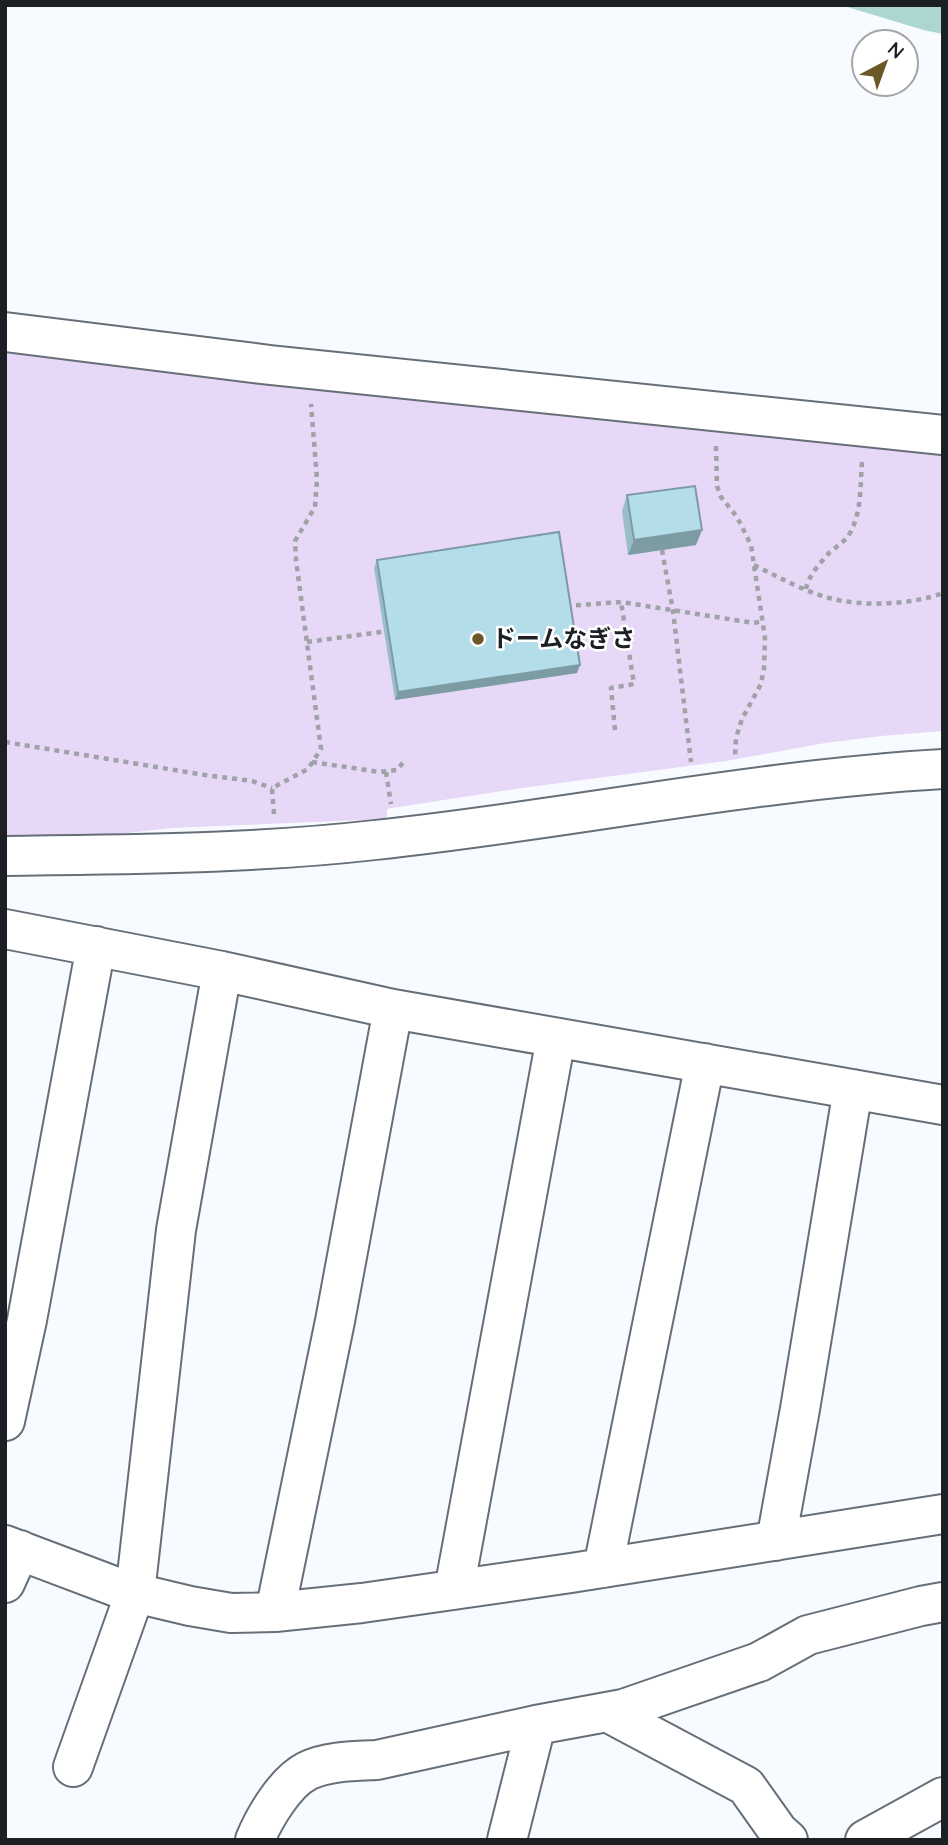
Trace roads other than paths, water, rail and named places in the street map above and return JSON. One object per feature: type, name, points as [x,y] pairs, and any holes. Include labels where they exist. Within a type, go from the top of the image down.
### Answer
[{"type":"street","points":[[5,332],[308,369],[943,435]]},
{"type":"street","points":[[5,856],[256,851],[364,842],[876,773],[943,769]]},
{"type":"street","points":[[5,929],[222,971],[393,1009],[943,1105]]},
{"type":"street","points":[[5,1421],[27,1320],[96,946]]},
{"type":"street","points":[[73,1767],[135,1593],[176,1230],[222,971]]},
{"type":"street","points":[[275,1612],[335,1321],[393,1009]]},
{"type":"street","points":[[454,1590],[556,1038]]},
{"type":"street","points":[[603,1568],[705,1063]]},
{"type":"street","points":[[776,1541],[853,1090]]},
{"type":"street","points":[[10,1559],[190,1606],[231,1613],[275,1612],[362,1604],[776,1541],[941,1504]]},
{"type":"street","points":[[255,1840],[261,1825],[284,1790],[305,1772],[337,1764],[377,1760],[623,1709],[758,1662],[808,1635],[943,1602]]},
{"type":"street","points":[[607,1712],[746,1786],[778,1831],[788,1840]]},
{"type":"street","points":[[507,1840],[536,1725]]},
{"type":"street","points":[[865,1840],[943,1797]]},
{"type":"place","name":"ドームなぎさ","points":[[478,639]]}]
